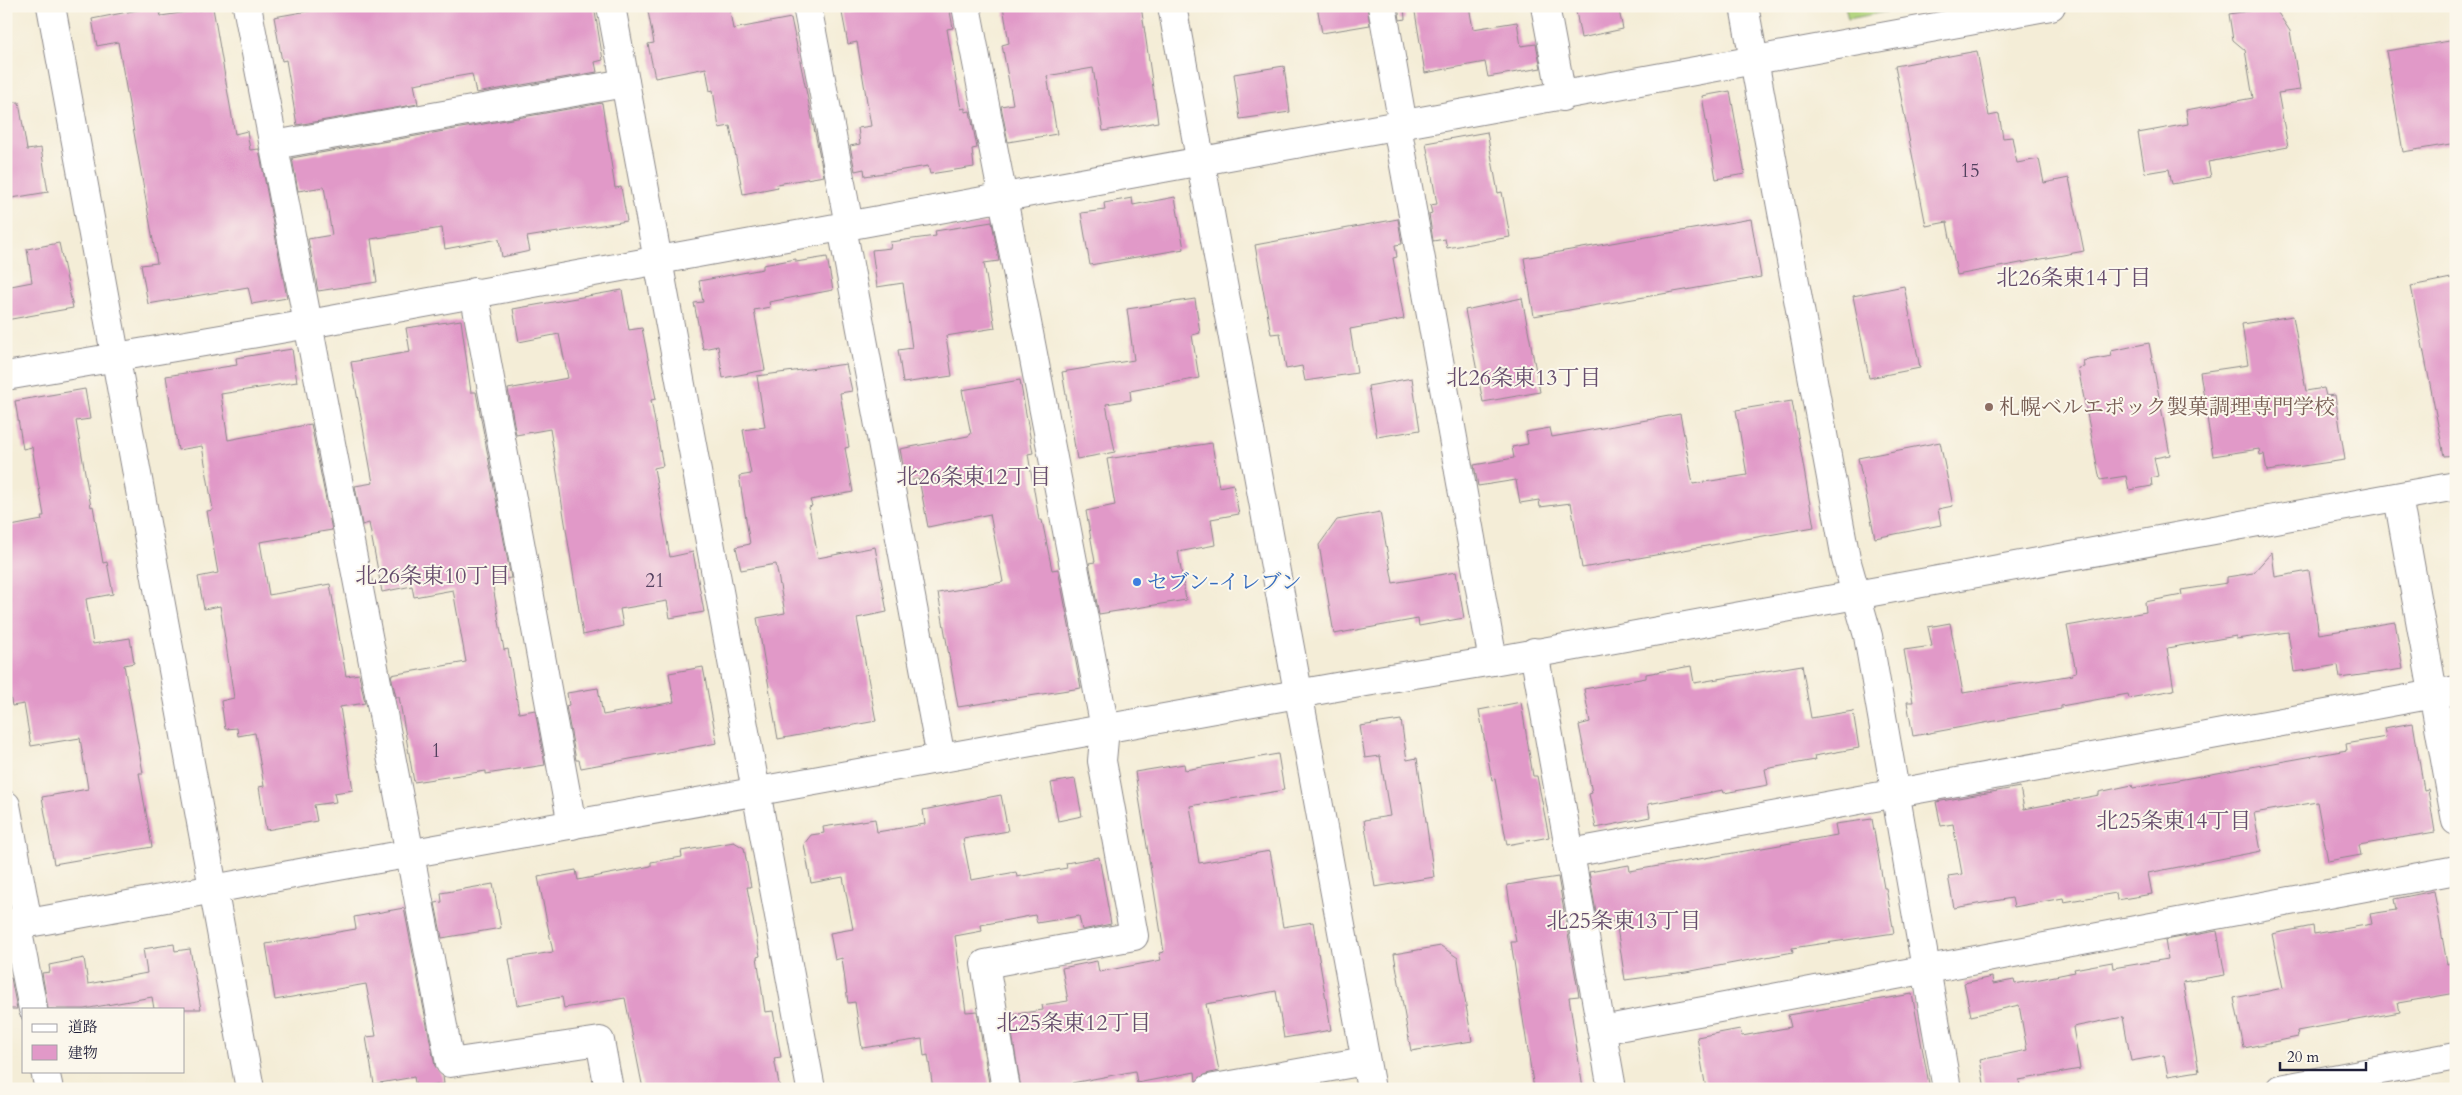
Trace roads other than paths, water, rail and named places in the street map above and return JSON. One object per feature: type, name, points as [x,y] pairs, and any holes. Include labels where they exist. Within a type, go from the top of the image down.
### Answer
[{"type":"street","points":[[51,6],[250,1089]]},
{"type":"street","points":[[248,6],[408,854],[450,1063],[600,1041],[609,1089]]},
{"type":"street","points":[[611,6],[811,1089]]},
{"type":"street","points":[[807,6],[941,758]]},
{"type":"street","points":[[966,6],[1106,728],[1102,761],[1134,936],[985,964],[1006,1089]]},
{"type":"street","points":[[1172,6],[1371,1089]]},
{"type":"street","points":[[1382,6],[1400,125],[1493,660]]},
{"type":"street","points":[[1545,6],[1562,97]]},
{"type":"street","points":[[1744,6],[1854,594],[1868,636],[1947,1089]]},
{"type":"street","points":[[6,376],[309,324],[474,292],[1562,97],[2051,6]]},
{"type":"street","points":[[274,146],[625,83]]},
{"type":"street","points":[[474,292],[572,825]]},
{"type":"street","points":[[17,923],[173,898],[213,888],[755,793],[1106,728],[2456,486]]},
{"type":"street","points":[[2398,497],[2444,692],[2456,821]]},
{"type":"street","points":[[1534,652],[1612,1089]]},
{"type":"street","points":[[1570,853],[2444,692]]},
{"type":"street","points":[[6,805],[17,923],[33,1008]]},
{"type":"street","points":[[1602,1030],[2456,870]]},
{"type":"street","points":[[2280,1089],[2456,1056]]},
{"type":"street","points":[[1209,1089],[1365,1060]]},
{"type":"street","points":[[45,1072],[49,1089]]},
{"type":"place","name":"札幌ベルエポック製菓調理専門学校","points":[[1989,407]]},
{"type":"place","name":"セブン-イレブン","points":[[1137,582]]},
{"type":"district","name":"北26条東14丁目","points":[[2074,277]]},
{"type":"district","name":"北26条東13丁目","points":[[1524,377]]},
{"type":"district","name":"北26条東12丁目","points":[[974,476]]},
{"type":"district","name":"北26条東10丁目","points":[[433,575]]},
{"type":"district","name":"北25条東14丁目","points":[[2174,820]]},
{"type":"district","name":"北25条東13丁目","points":[[1624,920]]},
{"type":"district","name":"北25条東12丁目","points":[[1074,1022]]}]
